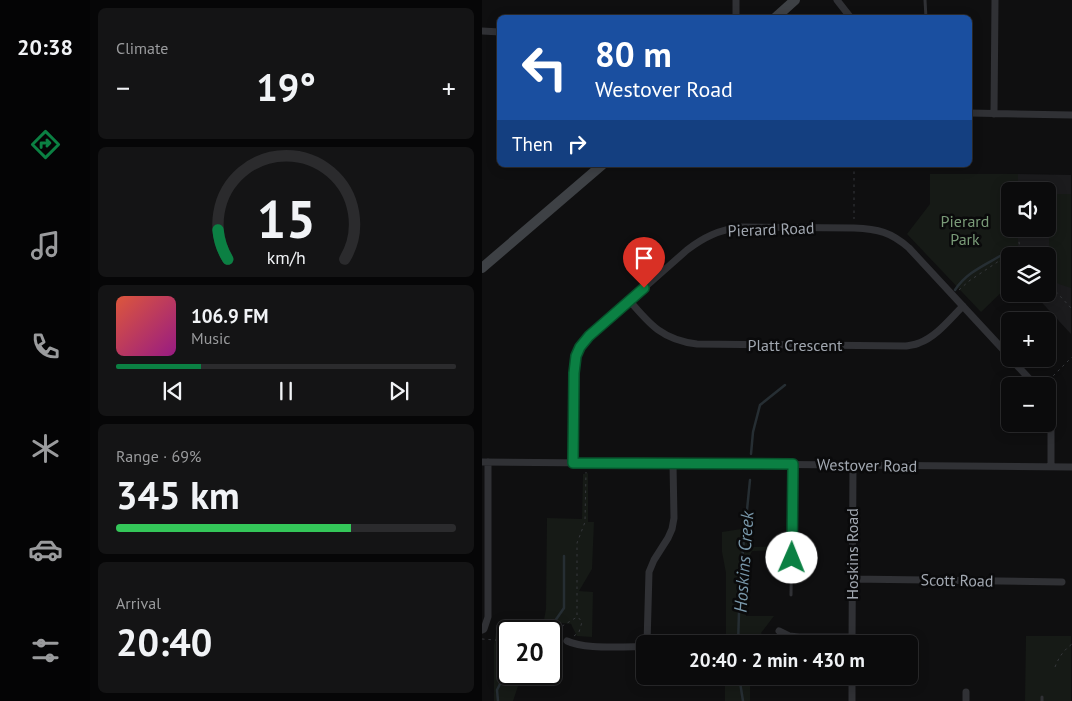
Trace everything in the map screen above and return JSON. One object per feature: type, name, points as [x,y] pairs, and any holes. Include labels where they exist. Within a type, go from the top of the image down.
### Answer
[{"type":"street","points":[[736,0],[736,15]]},
{"type":"street","points":[[778,15],[795,0]]},
{"type":"street","points":[[837,0],[849,15]]},
{"type":"street","points":[[994,114],[995,0]]},
{"type":"street","points":[[482,31],[497,32]]},
{"type":"street","points":[[972,113],[1072,114]]},
{"type":"street","points":[[482,268],[600,167]]},
{"type":"street","name":"Pierard Road","points":[[573,463],[574,373],[576,356],[580,347],[584,341],[629,300],[687,250],[699,241],[726,229],[740,227],[854,228],[884,232],[898,239],[908,248],[1001,348]]},
{"type":"street","name":"Platt Crescent","points":[[629,300],[652,326],[660,332],[676,340],[697,344],[906,346],[918,343],[938,331],[963,306]]},
{"type":"street","name":"Pierard Road","points":[[1018,367],[1028,377]]},
{"type":"street","points":[[1051,432],[1051,467]]},
{"type":"street","points":[[482,630],[488,617],[485,462]]},
{"type":"street","name":"Westover Road","points":[[485,462],[1072,467]]},
{"type":"street","points":[[647,635],[649,572],[672,529],[674,518],[673,464]]},
{"type":"street","name":"Hoskins Road","points":[[852,635],[853,465]]},
{"type":"street","name":"Scott Road","points":[[852,579],[1062,582]]},
{"type":"street","points":[[779,631],[787,635]]},
{"type":"street","points":[[567,641],[576,645],[636,647]]},
{"type":"street","points":[[852,685],[852,701]]},
{"type":"street","points":[[966,692],[966,701]]},
{"type":"lane","points":[[925,0],[926,15]]},
{"type":"lane","points":[[791,596],[793,464]]},
{"type":"path","points":[[854,167],[854,228]]},
{"type":"path","points":[[961,289],[969,281],[999,261],[1001,264]]},
{"type":"path","points":[[1056,292],[1072,309]]},
{"type":"path","points":[[1051,377],[1072,357]]},
{"type":"path","points":[[567,641],[579,632],[582,622],[577,617],[578,543],[586,522],[586,464]]},
{"type":"path","points":[[562,626],[577,617]]},
{"type":"path","points":[[768,635],[779,631]]},
{"type":"path","points":[[482,639],[497,641]]},
{"type":"path","points":[[1055,667],[1060,655],[1072,644]]},
{"type":"shaded area","points":[[1018,174],[1071,175],[1071,334],[1056,318],[1056,312],[1051,312],[1041,302],[1056,302],[1056,247],[1018,247],[1018,237],[1056,237],[1056,182],[1018,182]]},
{"type":"green space","name":"Pierard Park","points":[[930,174],[1018,174],[1018,182],[1001,182],[1001,237],[1018,237],[1018,247],[1001,247],[1001,293],[981,312],[907,234],[930,204]]},
{"type":"green space","points":[[1056,194],[1071,194],[1071,288],[1056,282],[1056,247],[1049,247],[1049,237],[1056,237]]},
{"type":"green space","points":[[588,473],[588,522],[594,522],[592,569],[579,591],[593,592],[592,637],[577,636],[571,624],[562,623],[562,620],[544,620],[546,609],[547,518],[582,519],[583,474]]},
{"type":"green space","points":[[752,528],[752,547],[789,546],[788,550],[752,551],[747,562],[746,616],[774,616],[761,633],[762,635],[726,635],[726,573],[722,552],[722,532]]},
{"type":"green space","points":[[497,631],[497,685],[518,685],[513,701],[494,701],[494,645]]},
{"type":"green space","points":[[1026,636],[1071,636],[1071,701],[1025,701]]},
{"type":"green space","points":[[725,685],[750,685],[750,701],[725,701]]},
{"type":"waterway","points":[[955,290],[970,274],[1000,256]]},
{"type":"waterway","name":"Hoskins Creek","points":[[751,454],[753,432],[760,405],[785,385]]},
{"type":"waterway","name":"Hoskins Creek","points":[[738,635],[740,580],[750,480]]},
{"type":"waterway","points":[[556,620],[564,608],[564,556]]},
{"type":"waterway","points":[[498,701],[497,690],[500,685]]},
{"type":"waterway","name":"Hoskins Creek","points":[[740,685],[743,701]]},
{"type":"route","points":[[644,288],[584,341],[576,356],[574,373],[573,463],[793,464],[792,558]]}]
